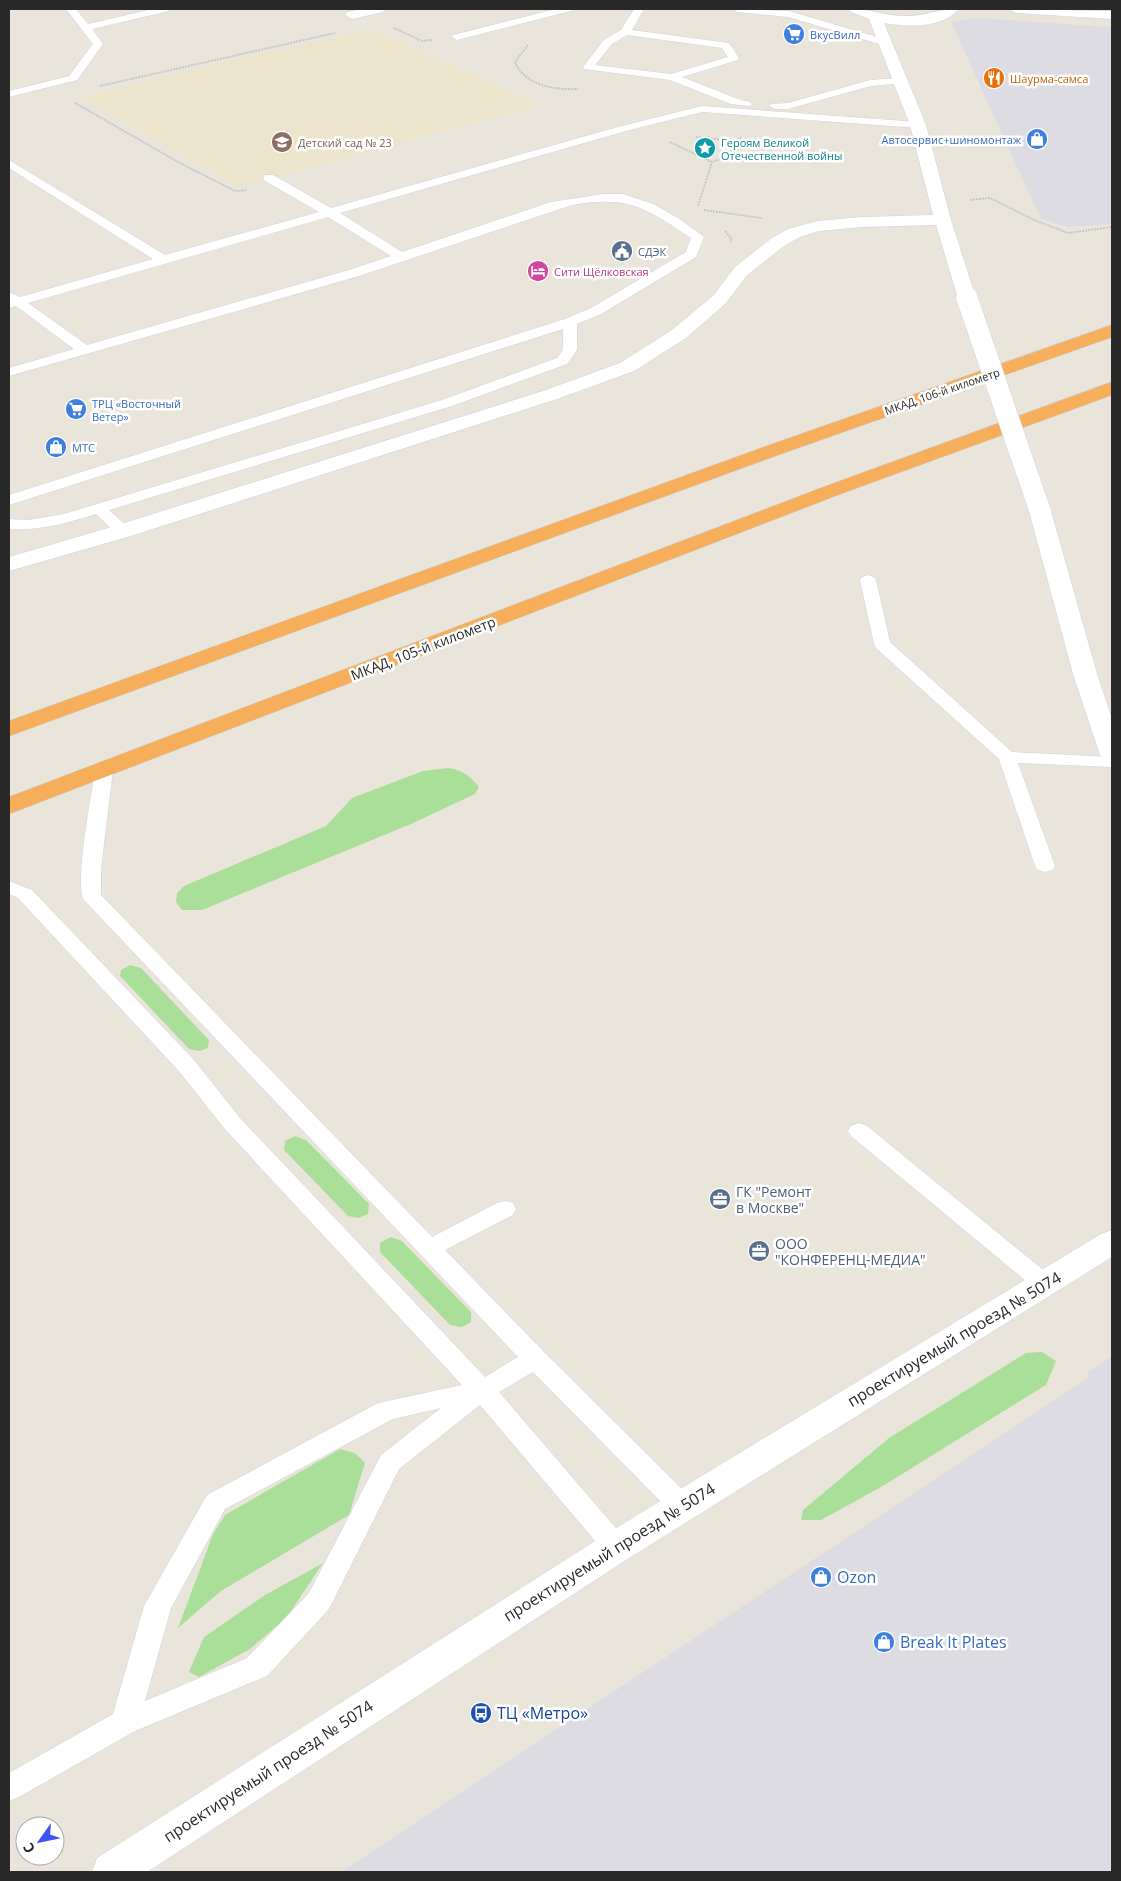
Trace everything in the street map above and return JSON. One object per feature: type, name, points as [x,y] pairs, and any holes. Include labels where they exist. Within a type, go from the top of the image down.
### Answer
[{"type":"highway","name":"МКАД, 106-й километр","points":[[9,729],[771,451],[1112,331]]},
{"type":"highway","name":"МКАД, 105-й километр","points":[[9,806],[836,489],[1112,388]]},
{"type":"street","points":[[352,15],[378,9]]},
{"type":"street","points":[[856,9],[874,17],[911,20],[929,19],[943,15],[951,9]]},
{"type":"street","points":[[1016,9],[1110,14]]},
{"type":"street","points":[[874,17],[918,125],[942,220],[1040,511],[1085,674],[1112,754]]},
{"type":"street","points":[[9,564],[123,531],[550,396],[626,367],[678,334],[720,299],[741,271],[778,242],[794,233],[818,226],[870,221],[942,220]]},
{"type":"street","name":"проектируемый проезд № 5074","points":[[112,1872],[681,1506],[1112,1242]]},
{"type":"lane","points":[[9,94],[73,78],[98,44],[84,28],[72,9]]},
{"type":"lane","points":[[84,28],[165,9]]},
{"type":"lane","points":[[457,37],[567,9]]},
{"type":"lane","points":[[639,9],[624,32],[608,42],[588,67],[672,77],[735,102],[759,107],[788,106],[870,83],[900,80]]},
{"type":"lane","points":[[737,9],[789,14],[883,42]]},
{"type":"lane","points":[[624,32],[725,45],[734,58],[672,77]]},
{"type":"lane","points":[[11,300],[331,213],[622,129],[702,109],[918,125]]},
{"type":"lane","points":[[9,163],[162,259]]},
{"type":"lane","points":[[274,181],[331,213],[402,257]]},
{"type":"lane","points":[[9,372],[354,273],[554,205],[585,198],[630,199],[668,217],[698,237],[692,254],[596,311],[570,322],[9,500]]},
{"type":"lane","points":[[11,300],[84,350]]},
{"type":"lane","points":[[9,524],[28,525],[66,518],[447,403],[562,361],[570,350],[570,322]]},
{"type":"lane","points":[[98,508],[123,531]]},
{"type":"lane","points":[[868,580],[882,644],[1007,757],[1046,866]]},
{"type":"lane","points":[[1007,757],[1112,762]]},
{"type":"lane","points":[[104,770],[91,869],[91,896],[535,1359],[681,1506]]},
{"type":"lane","points":[[9,887],[25,894],[186,1065],[232,1123],[482,1390],[616,1547]]},
{"type":"lane","points":[[859,1131],[1045,1284]]},
{"type":"lane","points":[[429,1248],[505,1209]]},
{"type":"lane","points":[[9,1788],[125,1722],[257,1668],[319,1601],[390,1462],[482,1390],[535,1359]]},
{"type":"lane","points":[[125,1722],[158,1606],[216,1502],[386,1410],[482,1390]]},
{"type":"path","points":[[388,26],[422,41],[457,37]]},
{"type":"path","points":[[96,87],[342,31]]},
{"type":"path","points":[[70,100],[235,191],[253,190],[274,181]]},
{"type":"path","points":[[670,142],[712,162],[732,156],[732,141]]},
{"type":"path","points":[[712,162],[697,209],[769,220]]},
{"type":"path","points":[[970,200],[990,198],[1034,220],[1068,233],[1112,227]]},
{"type":"shaded area","points":[[974,18],[1112,27],[1112,224],[1067,227],[1041,219],[951,22]]},
{"type":"shaded area","name":"Детский сад № 23","points":[[372,29],[541,105],[239,187],[80,97]]},
{"type":"shaded area","points":[[1112,1356],[1112,1872],[341,1872],[1088,1378],[1088,1372]]},
{"type":"green space","points":[[448,768],[466,774],[479,787],[475,794],[411,824],[202,910],[182,910],[176,902],[177,893],[184,886],[326,826],[352,798],[423,771]]},
{"type":"green space","points":[[130,965],[141,968],[209,1040],[208,1048],[200,1051],[189,1049],[120,976],[121,970]]},
{"type":"green space","points":[[295,1136],[306,1140],[369,1204],[368,1214],[359,1218],[348,1216],[284,1150],[285,1141]]},
{"type":"green space","points":[[391,1237],[402,1241],[471,1312],[471,1322],[462,1327],[450,1325],[380,1252],[380,1243]]},
{"type":"green space","points":[[1042,1352],[1056,1361],[1046,1385],[881,1487],[821,1520],[801,1520],[803,1510],[889,1438],[1026,1353]]},
{"type":"green space","points":[[340,1449],[355,1453],[365,1463],[349,1515],[221,1591],[178,1628],[213,1534],[225,1515]]},
{"type":"green space","points":[[323,1563],[287,1617],[250,1649],[199,1677],[189,1672],[204,1637],[265,1595]]},
{"type":"place","name":"ВкусВилл","points":[[794,34]]},
{"type":"place","name":"Шаурма-самса","points":[[994,78]]},
{"type":"place","name":"Автосервис+шиномонтаж","points":[[1037,139]]},
{"type":"place","name":"Детский сад № 23","points":[[282,142]]},
{"type":"place","name":"Героям Великой Отечественной войны","points":[[705,148]]},
{"type":"place","name":"СДЭК","points":[[622,251]]},
{"type":"place","name":"Сити Щёлковская","points":[[538,271]]},
{"type":"place","name":"ТРЦ «Восточный Ветер»","points":[[76,409]]},
{"type":"place","name":"МТС","points":[[56,447]]},
{"type":"place","name":"ГК \"Ремонт в Москве\"","points":[[720,1199]]},
{"type":"place","name":"ООО \"КОНФЕРЕНЦ-МЕДИА\"","points":[[759,1251]]},
{"type":"place","name":"Ozon","points":[[821,1577]]},
{"type":"place","name":"Break It Plates","points":[[884,1642]]},
{"type":"place","name":"ТЦ «Метро»","points":[[481,1713]]}]
